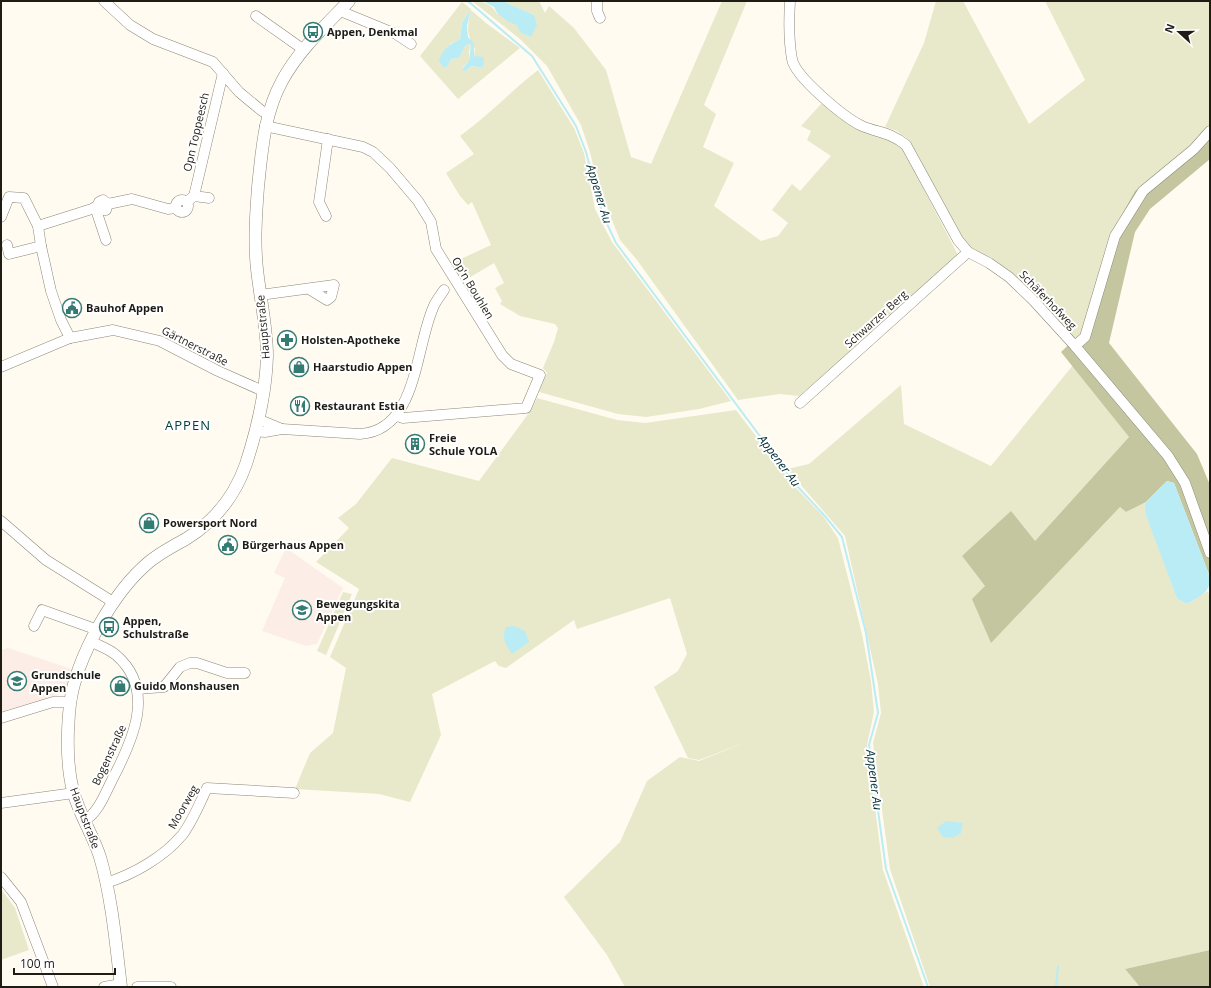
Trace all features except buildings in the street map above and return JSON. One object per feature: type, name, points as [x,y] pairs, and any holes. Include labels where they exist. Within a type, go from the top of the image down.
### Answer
[{"type":"main road","name":"Hauptstraße","points":[[121,985],[106,883],[99,855],[74,792],[68,751],[70,702],[79,670],[113,602],[130,580],[148,562],[209,522],[233,494],[245,467],[263,391],[267,346],[257,269],[256,231],[267,120],[283,78],[304,50],[345,5]]},
{"type":"street","points":[[104,1],[130,25],[153,39],[213,62],[239,92],[262,111],[267,120]]},
{"type":"street","points":[[597,1],[597,11],[600,18]]},
{"type":"street","name":"Schäferhofweg","points":[[790,1],[792,60],[797,72],[845,116],[862,126],[895,136],[906,145],[958,240],[968,252],[989,263],[1009,277],[1033,300],[1075,346],[1168,456],[1185,484],[1210,552]]},
{"type":"street","name":"Hauptstraße","points":[[345,5],[345,13],[396,34],[411,44]]},
{"type":"street","points":[[256,16],[304,50]]},
{"type":"street","name":"Opn Toppeesch","points":[[190,199],[223,73]]},
{"type":"street","name":"Op'n Bouhlen","points":[[267,120],[328,139],[363,147],[373,152],[390,168],[418,201],[430,222],[436,249],[502,355],[511,364],[540,375],[526,408],[403,418],[397,416]]},
{"type":"street","points":[[1075,346],[1085,337],[1115,236],[1143,191],[1194,149],[1210,131]]},
{"type":"street","points":[[326,216],[319,202],[328,139]]},
{"type":"street","points":[[1,217],[9,196],[24,198],[38,226],[51,291],[61,320],[70,338]]},
{"type":"street","points":[[38,226],[101,206],[132,199],[168,209],[176,208],[180,212],[184,211],[188,206],[190,199],[209,198]]},
{"type":"street","points":[[101,206],[106,240]]},
{"type":"street","points":[[7,245],[9,254],[41,246]]},
{"type":"street","name":"Schwarzer Berg","points":[[800,403],[968,252]]},
{"type":"street","points":[[260,295],[309,289]]},
{"type":"street","points":[[256,425],[265,432],[282,429],[366,434],[387,425],[397,416],[405,401],[433,308],[444,290]]},
{"type":"street","name":"Gärtnerstraße","points":[[1,367],[70,338],[113,330],[149,337],[168,344],[218,371],[263,391]]},
{"type":"street","points":[[1,521],[46,560],[113,602]]},
{"type":"street","points":[[34,626],[42,610],[98,630]]},
{"type":"street","name":"Bogenstraße","points":[[84,820],[93,814],[117,770],[133,735],[138,710],[137,689],[130,674],[117,656],[92,642]]},
{"type":"street","points":[[137,689],[164,687],[180,667],[190,663],[197,663],[227,673],[245,673]]},
{"type":"street","points":[[1,718],[53,702],[70,702]]},
{"type":"street","name":"Moorweg","points":[[106,883],[136,870],[167,849],[188,825],[207,788],[294,793]]},
{"type":"street","points":[[1,803],[74,792]]},
{"type":"street","points":[[1,877],[21,902],[53,987]]},
{"type":"street","points":[[104,987],[121,985]]},
{"type":"street","points":[[137,987],[171,987]]},
{"type":"shaded area","name":"Bewegungskita Appen","points":[[286,548],[343,588],[317,644],[306,646],[262,631],[285,578],[274,573]]},
{"type":"shaded area","points":[[8,648],[75,670],[64,692],[47,699],[1,712],[1,650]]},
{"type":"green space","points":[[472,1],[487,4],[493,8],[497,14],[534,15],[503,1],[539,1],[545,13],[549,6],[574,28],[606,70],[631,157],[651,164],[722,1],[747,1],[704,105],[716,114],[703,147],[734,163],[714,206],[761,241],[778,236],[788,223],[772,210],[792,184],[800,191],[831,156],[807,140],[811,131],[801,126],[822,103],[839,118],[855,128],[887,137],[903,149],[959,257],[799,396],[780,394],[738,400],[637,260],[620,240],[597,182],[590,152],[581,125],[547,66],[520,39]]},
{"type":"green space","points":[[936,1],[963,1],[1029,124],[1085,80],[1045,1],[1210,1],[1210,126],[1190,147],[1135,192],[1110,236],[1080,334],[1075,339],[1034,294],[1012,273],[991,258],[973,250],[960,237],[909,140],[897,131],[885,127],[924,43]]},
{"type":"green space","points":[[462,2],[471,9],[462,23],[460,39],[450,44],[447,67],[451,59],[459,58],[466,45],[471,44],[469,61],[462,68],[465,71],[472,66],[483,68],[474,56],[475,49],[470,39],[468,30],[471,10],[520,48],[458,99],[420,56]]},
{"type":"green space","points":[[538,70],[574,128],[584,153],[595,209],[612,242],[731,401],[699,409],[646,417],[618,414],[539,392],[547,373],[543,368],[558,328],[555,324],[520,316],[500,304],[502,301],[495,288],[504,283],[494,263],[462,282],[450,264],[491,245],[472,202],[468,205],[460,196],[446,173],[474,154],[460,136]]},
{"type":"green space","points":[[1210,126],[1210,159],[1150,209],[1135,232],[1109,343],[1197,454],[1210,485],[1210,577],[1174,483],[1167,481],[1146,502],[1126,512],[1120,507],[991,643],[972,599],[985,586],[962,556],[1011,511],[1035,541],[1129,437],[1061,352],[1080,334],[1110,236],[1135,191],[1190,147]]},
{"type":"green space","points":[[1073,365],[1129,437],[1035,541],[962,556],[985,586],[1091,538],[1120,507],[1126,512],[1146,502],[1146,512],[1177,599],[1187,604],[1208,591],[1210,598],[1210,950],[1125,969],[1140,987],[930,987],[890,869],[873,743],[881,713],[878,684],[845,536],[787,469],[809,464],[901,385],[904,424],[991,466]]},
{"type":"green space","points":[[537,398],[617,420],[645,423],[736,410],[795,487],[823,516],[838,538],[862,634],[871,681],[874,712],[867,745],[883,870],[924,987],[625,987],[607,955],[564,897],[620,842],[647,781],[680,757],[699,761],[749,741],[699,760],[688,758],[654,687],[678,671],[687,654],[670,598],[577,629],[574,620],[506,668],[499,666],[495,661],[432,694],[441,735],[410,802],[379,794],[295,789],[310,753],[333,733],[346,668],[330,657],[359,589],[316,562],[349,528],[338,518],[356,504],[392,458],[479,481],[531,410]]},
{"type":"green space","points":[[343,592],[352,594],[326,655],[317,651]]},
{"type":"green space","points":[[1,889],[15,908],[29,950],[1,960]]},
{"type":"green space","points":[[1210,950],[1210,987],[1140,987],[1125,969]]},
{"type":"water","points":[[483,1],[503,1],[534,15],[537,25],[531,37],[520,32],[517,25],[509,22],[497,13],[494,7]]},
{"type":"water","points":[[471,9],[467,26],[468,37],[474,43],[474,56],[484,57],[483,68],[472,66],[465,71],[462,69],[469,61],[471,44],[466,45],[459,58],[451,59],[447,67],[443,67],[439,60],[447,47],[460,39],[462,23]]},
{"type":"water","points":[[1167,481],[1174,483],[1210,577],[1210,583],[1204,594],[1187,604],[1177,599],[1145,512],[1146,502]]},
{"type":"water","points":[[514,626],[525,631],[529,642],[512,654],[506,644],[504,635],[506,627]]},
{"type":"water","points":[[946,821],[963,823],[961,833],[953,838],[943,837],[937,828]]},
{"type":"waterway","name":"Appener Au","points":[[468,1],[532,56],[576,126],[586,152],[602,213],[616,243],[797,486],[842,537],[866,633],[878,713],[869,745],[886,869],[928,987]]},
{"type":"waterway","points":[[1056,987],[1058,966]]},
{"type":"place","name":"Appen, Denkmal","points":[[313,32]]},
{"type":"place","name":"Bauhof Appen","points":[[72,308]]},
{"type":"place","name":"Holsten-Apotheke","points":[[287,340]]},
{"type":"place","name":"Haarstudio Appen","points":[[299,367]]},
{"type":"place","name":"Restaurant Estia","points":[[300,406]]},
{"type":"place","name":"Freie Schule YOLA","points":[[415,444]]},
{"type":"place","name":"Powersport Nord","points":[[149,523]]},
{"type":"place","name":"Bürgerhaus Appen","points":[[228,545]]},
{"type":"place","name":"Bewegungskita Appen","points":[[302,610]]},
{"type":"place","name":"Appen, Schulstraße","points":[[109,627]]},
{"type":"place","name":"Grundschule Appen","points":[[17,681]]},
{"type":"place","name":"Guido Monshausen","points":[[120,686]]},
{"type":"district","name":"APPEN","points":[[188,425]]}]
